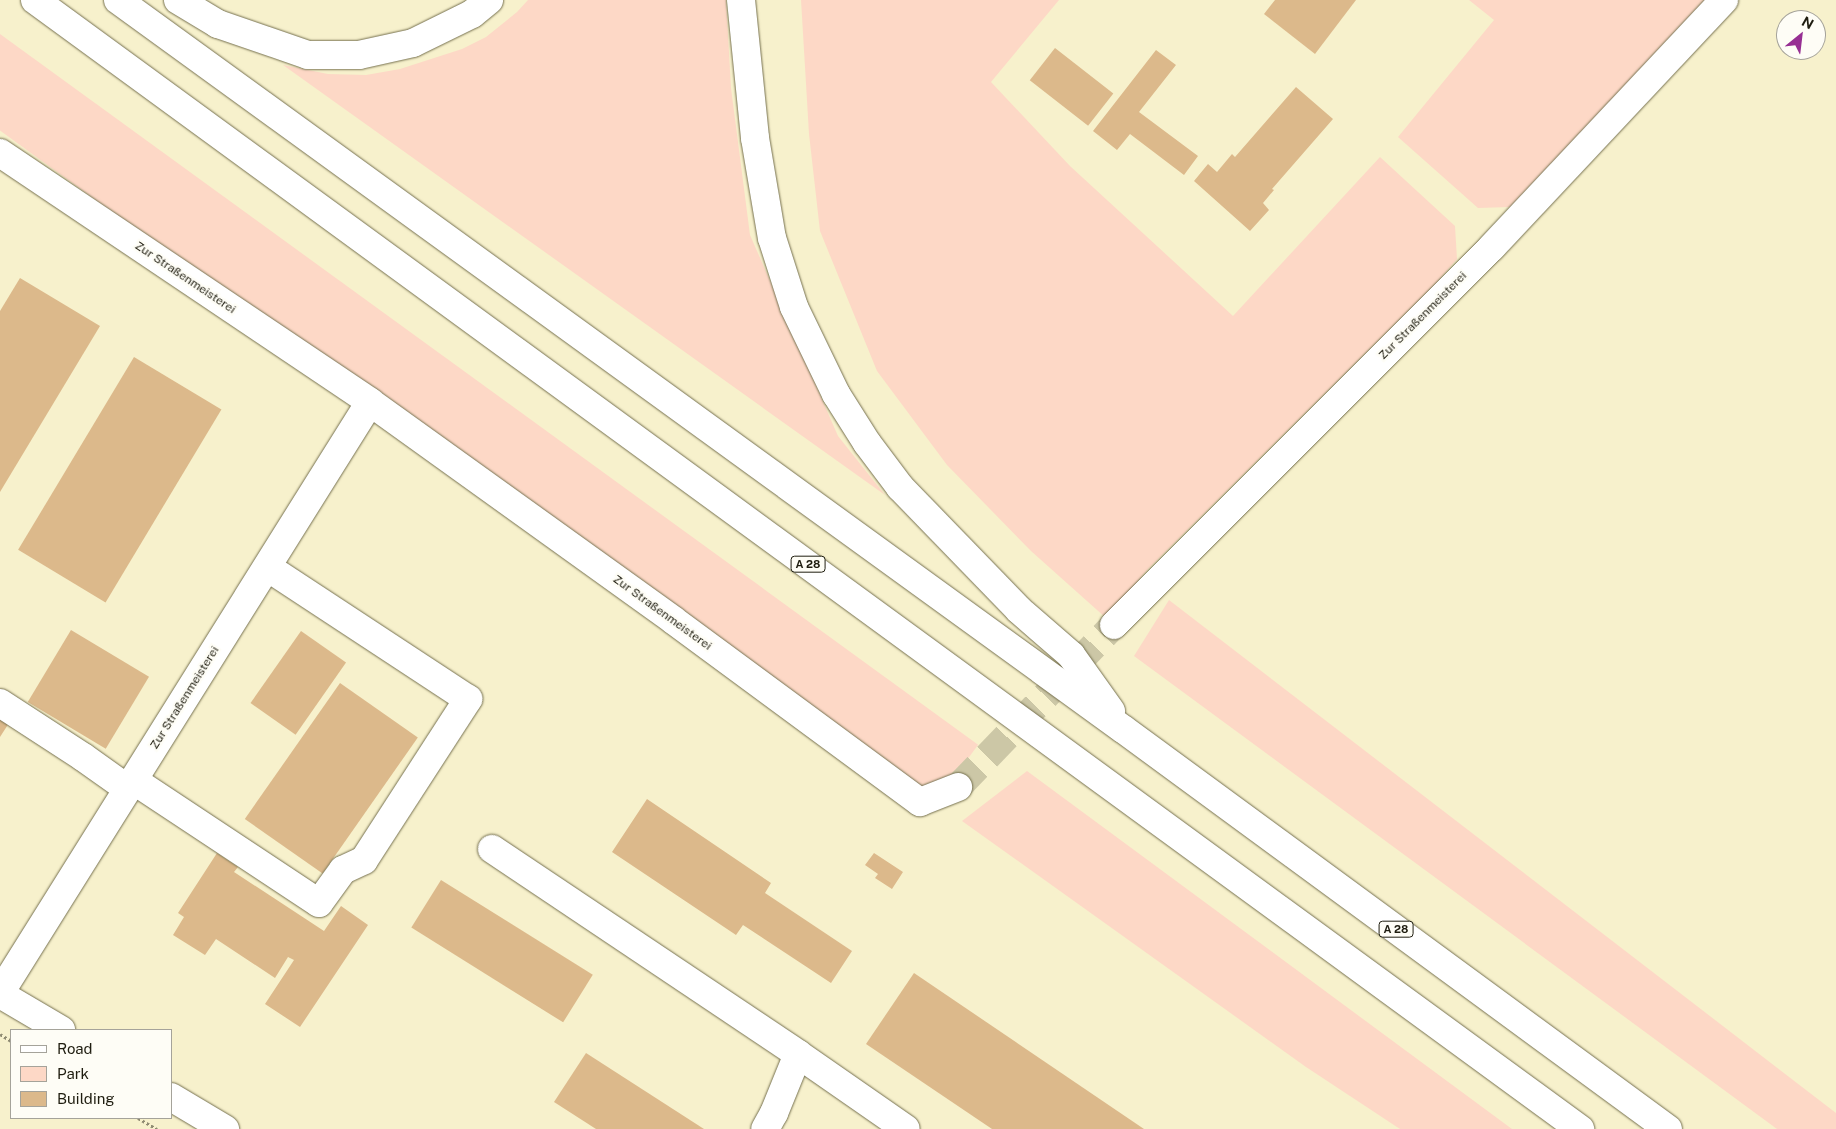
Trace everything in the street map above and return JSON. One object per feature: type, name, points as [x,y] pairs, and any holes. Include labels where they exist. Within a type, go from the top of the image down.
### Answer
[{"type":"main road","name":"A 28","points":[[35,0],[1580,1129]]},
{"type":"main road","name":"A 28","points":[[118,0],[1123,729],[1668,1129]]},
{"type":"main road","points":[[178,0],[218,24],[308,55],[350,55],[412,43],[472,14],[489,0]]},
{"type":"main road","points":[[741,0],[755,138],[772,238],[794,307],[836,394],[867,444],[900,487],[1019,610],[1071,655],[1123,729]]},
{"type":"main road","name":"Zur Straßenmeisterei","points":[[1114,625],[1492,246],[1724,0]]},
{"type":"main road","name":"Zur Straßenmeisterei","points":[[0,153],[370,402],[673,620],[920,802],[958,787]]},
{"type":"main road","name":"Zur Straßenmeisterei","points":[[0,993],[370,402]]},
{"type":"main road","points":[[0,703],[83,757],[318,903],[342,870],[364,860],[468,699],[267,567]]},
{"type":"main road","points":[[492,849],[798,1054],[906,1129]]},
{"type":"main road","points":[[0,993],[59,1029]]},
{"type":"main road","points":[[765,1129],[774,1113],[798,1054]]},
{"type":"main road","points":[[172,1098],[225,1129]]},
{"type":"path","points":[[140,1119],[157,1129]]},
{"type":"green space","points":[[528,0],[726,0],[731,88],[750,235],[838,436],[885,495],[283,65],[328,74],[366,75],[400,69],[462,49],[486,37],[517,12]]},
{"type":"green space","points":[[801,0],[1059,0],[991,82],[1070,166],[1233,316],[1380,157],[1455,226],[1457,259],[1436,283],[1148,569],[1106,618],[1031,551],[947,465],[877,371],[820,231],[809,134]]},
{"type":"green space","points":[[1469,0],[1708,0],[1510,207],[1478,208],[1398,137],[1494,20]]},
{"type":"green space","points":[[0,34],[978,745],[932,808],[0,130]]},
{"type":"green space","points":[[1169,600],[1836,1113],[1836,1129],[1777,1129],[1134,656]]},
{"type":"green space","points":[[1027,771],[1512,1129],[1400,1129],[1306,1067],[962,821]]},
{"type":"building","points":[[1275,0],[1356,0],[1315,54],[1264,14]]},
{"type":"building","points":[[1055,48],[1113,94],[1088,126],[1030,80]]},
{"type":"building","points":[[1156,50],[1176,65],[1139,112],[1198,156],[1184,175],[1130,134],[1117,150],[1093,131]]},
{"type":"building","points":[[1296,87],[1333,119],[1272,189],[1274,190],[1263,203],[1269,210],[1250,231],[1194,181],[1208,164],[1217,172],[1232,154],[1235,157]]},
{"type":"building","points":[[20,278],[100,326],[0,492],[0,311]]},
{"type":"building","points":[[134,357],[221,410],[106,602],[18,550]]},
{"type":"building","points":[[71,630],[149,677],[106,749],[28,702]]},
{"type":"building","points":[[301,631],[346,663],[296,735],[251,703]]},
{"type":"building","points":[[340,683],[418,737],[323,873],[245,819]]},
{"type":"building","points":[[0,718],[9,723],[0,737]]},
{"type":"building","points":[[647,799],[771,883],[765,893],[852,951],[831,983],[743,925],[736,935],[612,852]]},
{"type":"building","points":[[217,853],[238,867],[234,872],[324,931],[341,906],[368,925],[300,1027],[265,1004],[294,960],[288,957],[275,978],[216,939],[205,955],[173,935],[184,917],[178,913]]},
{"type":"building","points":[[874,853],[903,872],[892,889],[875,878],[878,874],[865,865]]},
{"type":"building","points":[[441,880],[593,975],[563,1022],[411,927]]},
{"type":"building","points":[[914,973],[1144,1129],[992,1129],[866,1044]]},
{"type":"building","points":[[586,1053],[704,1129],[596,1129],[554,1102]]},
{"type":"tunnel","points":[[958,787],[1114,625]]}]
